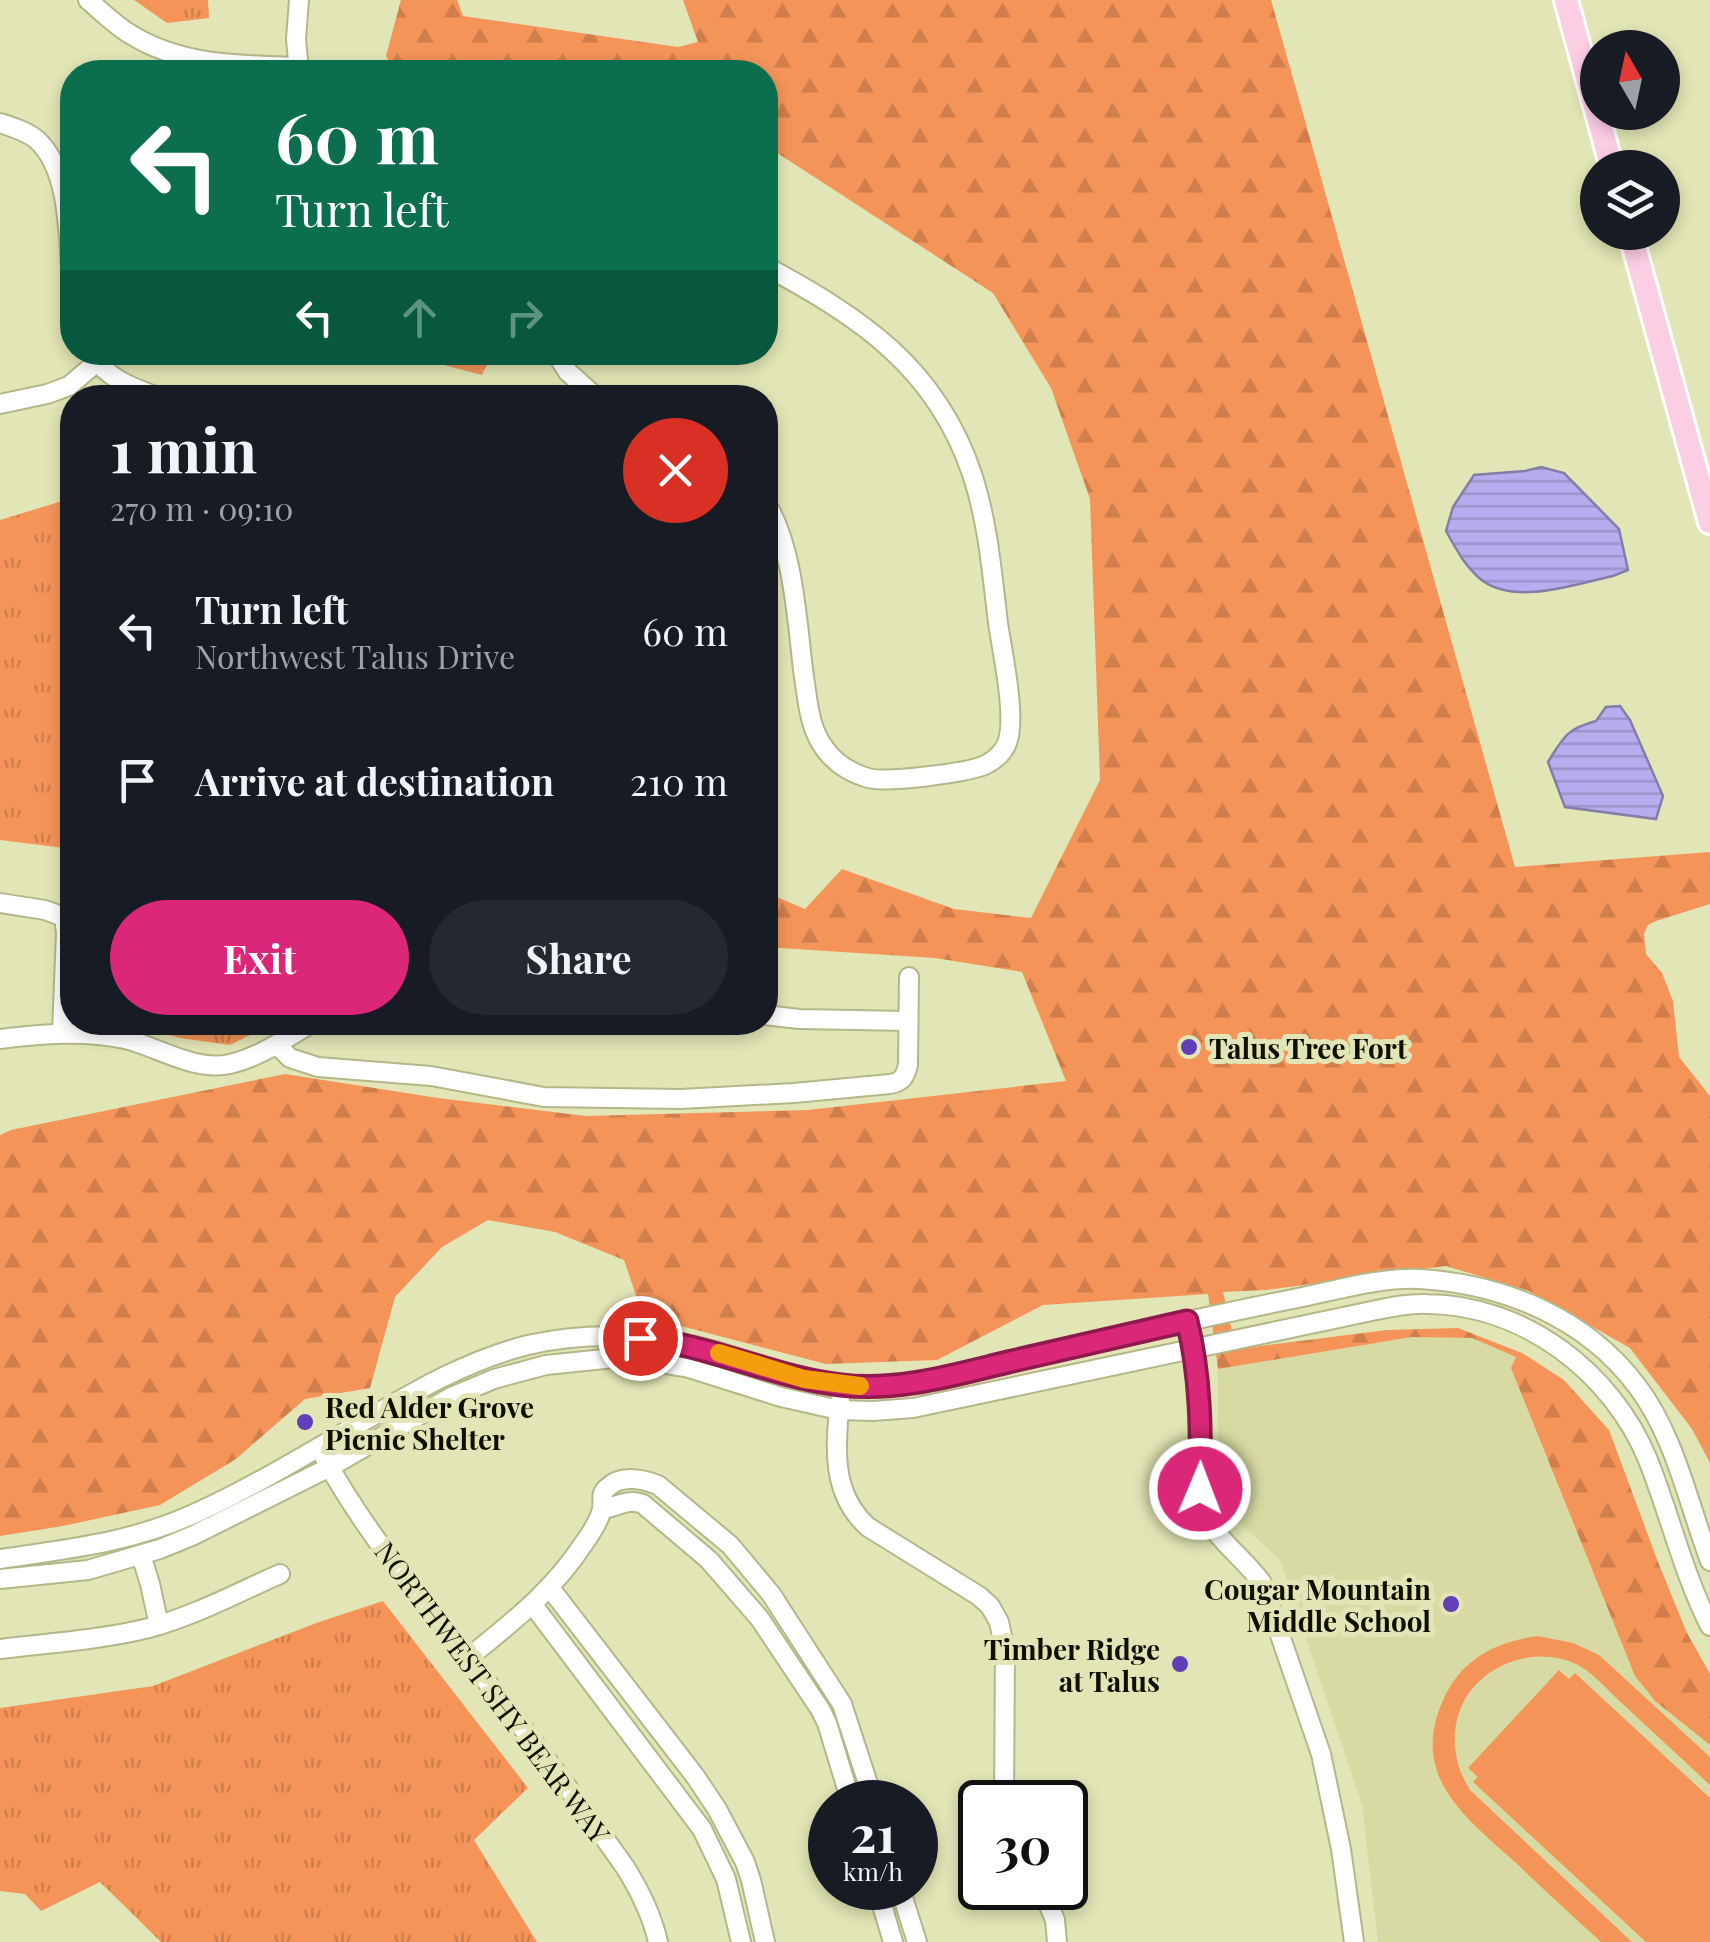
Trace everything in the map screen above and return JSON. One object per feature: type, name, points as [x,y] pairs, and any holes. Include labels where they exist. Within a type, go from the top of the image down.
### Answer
[{"type":"main road","points":[[1566,0],[1607,150]]},
{"type":"main road","points":[[1635,250],[1710,522]]},
{"type":"street","points":[[88,0],[130,34],[195,60]]},
{"type":"street","points":[[297,60],[300,0]]},
{"type":"street","points":[[0,124],[35,138],[52,160],[60,179]]},
{"type":"street","points":[[778,274],[866,326],[898,354],[942,409],[972,474],[989,550],[1009,707],[1008,741],[999,756],[976,769],[892,780],[868,778],[836,761],[824,748],[810,718],[786,551],[778,527]]},
{"type":"street","points":[[70,385],[87,365]]},
{"type":"street","points":[[100,365],[126,385]]},
{"type":"street","points":[[563,365],[582,385]]},
{"type":"street","points":[[0,404],[60,389]]},
{"type":"street","points":[[0,903],[60,916]]},
{"type":"street","points":[[277,1046],[290,1058],[318,1067],[412,1074],[544,1097],[681,1099],[900,1082],[908,1065],[909,976]]},
{"type":"street","points":[[778,1016],[908,1021]]},
{"type":"street","points":[[0,1039],[60,1033]]},
{"type":"street","points":[[98,1035],[216,1065],[231,1064],[294,1035]]},
{"type":"street","points":[[0,1558],[131,1538],[199,1512],[441,1376],[530,1344],[611,1336],[668,1340],[804,1379],[876,1387],[916,1382],[1390,1280],[1417,1279],[1472,1286],[1537,1306],[1595,1342],[1620,1365],[1657,1417],[1710,1561]]},
{"type":"street","points":[[0,1579],[88,1570],[194,1535],[330,1467],[451,1396],[546,1365],[614,1358],[644,1360],[690,1368],[780,1398],[839,1410],[873,1411],[913,1408],[1405,1304],[1432,1304],[1485,1313],[1519,1324],[1576,1361],[1604,1388],[1647,1458],[1675,1542],[1710,1626]]},
{"type":"street","points":[[1187,1321],[1201,1414],[1201,1504],[1205,1519],[1262,1583],[1324,1766],[1354,1942]]},
{"type":"street","points":[[842,1386],[839,1474],[842,1490],[855,1515],[979,1596],[999,1622],[1006,1650],[1004,1780]]},
{"type":"street","name":"NORTHWEST SHY BEAR WAY","points":[[319,1447],[352,1506],[378,1542],[625,1867],[640,1891],[658,1942]]},
{"type":"street","points":[[468,1658],[550,1588],[585,1542],[602,1510],[605,1489],[624,1480],[646,1480],[658,1485],[730,1544],[771,1594],[842,1704],[867,1780]]},
{"type":"street","points":[[602,1510],[626,1502],[644,1504],[722,1574],[760,1619],[820,1709],[844,1780]]},
{"type":"street","points":[[142,1555],[159,1625]]},
{"type":"street","points":[[0,1648],[119,1634],[159,1625],[280,1574]]},
{"type":"street","points":[[550,1588],[717,1809],[751,1880],[765,1942]]},
{"type":"street","points":[[533,1605],[702,1829],[726,1880],[741,1942]]},
{"type":"street","points":[[884,1910],[893,1942]]},
{"type":"street","points":[[907,1910],[917,1942]]},
{"type":"street","points":[[1051,1910],[1058,1942]]},
{"type":"shaded area","points":[[1541,467],[1564,473],[1619,529],[1628,570],[1529,592],[1497,588],[1471,570],[1446,531],[1453,507],[1474,475]]},
{"type":"shaded area","points":[[1620,706],[1663,796],[1656,819],[1565,807],[1548,762],[1572,731],[1596,721],[1606,707]]},
{"type":"shaded area","name":"Cougar Mountain Middle School","points":[[1412,1337],[1472,1338],[1516,1357],[1635,1676],[1655,1701],[1710,1745],[1710,1942],[1378,1942],[1362,1805],[1280,1560],[1226,1510],[1218,1442],[1218,1369]]},
{"type":"green space","points":[[134,0],[208,0],[209,18],[167,23]]},
{"type":"green space","points":[[401,0],[457,0],[463,16],[678,47],[698,42],[683,0],[1271,0],[1515,867],[1710,852],[1710,904],[1656,921],[1648,925],[1644,934],[1646,954],[1662,973],[1673,1001],[1679,1057],[1710,1096],[1710,1463],[1692,1429],[1630,1348],[1529,1291],[1446,1266],[1223,1292],[1236,1349],[1387,1330],[1458,1328],[1522,1353],[1564,1380],[1609,1430],[1687,1633],[1710,1674],[1710,1745],[1655,1701],[1635,1676],[1511,1368],[1516,1357],[1472,1338],[1412,1337],[1218,1369],[1208,1294],[1043,1305],[937,1360],[826,1364],[643,1316],[624,1260],[555,1232],[488,1220],[442,1247],[395,1297],[370,1388],[305,1399],[236,1459],[160,1505],[0,1536],[0,1135],[11,1130],[285,1074],[586,1116],[808,1110],[1066,1081],[1022,972],[935,958],[778,948],[778,898],[805,909],[842,869],[954,909],[1031,918],[1100,780],[1090,499],[1051,388],[993,293],[778,153],[778,60],[388,60],[386,56]]},
{"type":"green space","points":[[444,365],[487,365],[482,375]]},
{"type":"green space","points":[[60,502],[60,848],[0,840],[0,520]]},
{"type":"green space","points":[[170,1035],[250,1035],[230,1045]]},
{"type":"green space","points":[[383,1601],[528,1788],[474,1840],[537,1942],[161,1942],[100,1882],[41,1911],[25,1894],[0,1891],[0,1708],[153,1686]]},
{"type":"green space","points":[[1538,1636],[1573,1643],[1599,1655],[1710,1757],[1710,1785],[1591,1674],[1562,1659],[1530,1657],[1499,1667],[1473,1687],[1459,1712],[1455,1746],[1470,1790],[1632,1942],[1601,1942],[1478,1828],[1447,1791],[1437,1771],[1433,1749],[1435,1724],[1453,1683],[1483,1654],[1509,1642]]},
{"type":"green space","points":[[1559,1670],[1569,1679],[1575,1673],[1710,1798],[1710,1942],[1646,1942],[1473,1782],[1478,1777],[1468,1768]]},
{"type":"slow traffic","points":[[719,1353],[804,1379],[860,1386]]},
{"type":"place","name":"Talus Tree Fort","points":[[1189,1047]]},
{"type":"place","name":"Red Alder Grove Picnic Shelter","points":[[305,1422]]},
{"type":"place","name":"Cougar Mountain Middle School","points":[[1451,1604]]},
{"type":"place","name":"Timber Ridge at Talus","points":[[1180,1664]]},
{"type":"route","points":[[640,1338],[715,1351],[804,1379],[876,1387],[959,1374],[1187,1321],[1200,1394],[1200,1489]]}]
